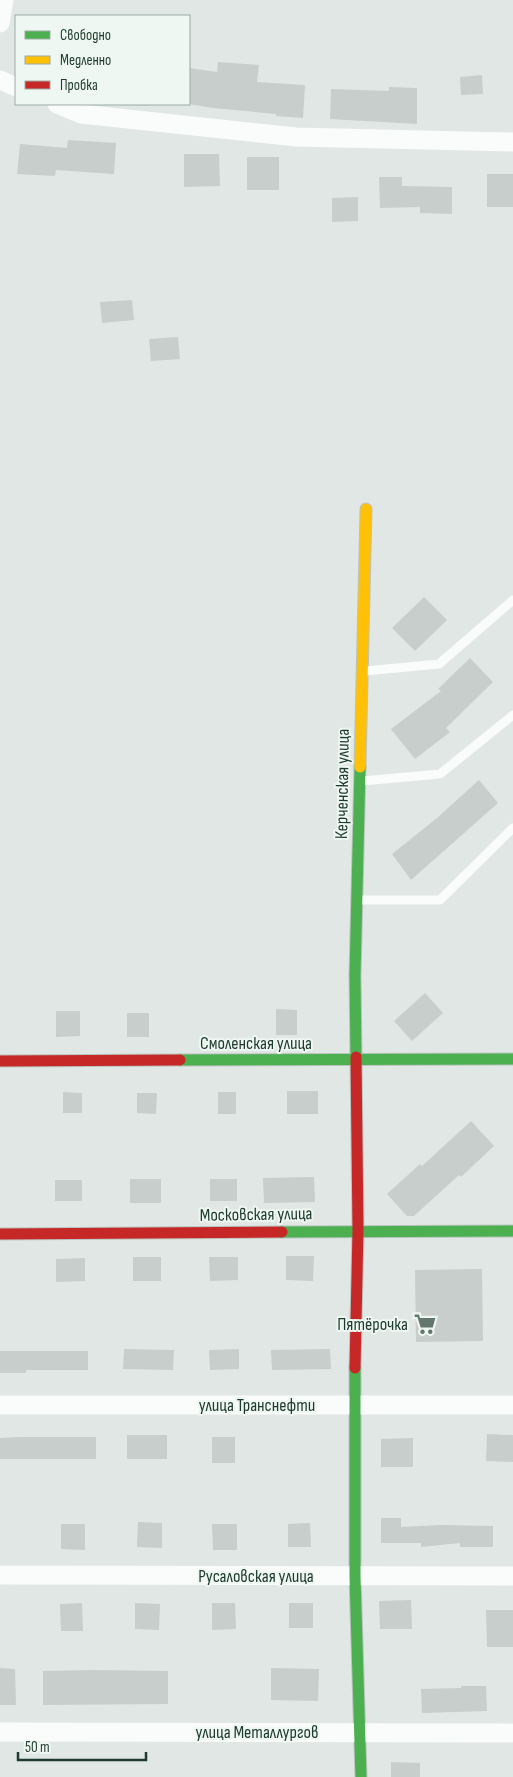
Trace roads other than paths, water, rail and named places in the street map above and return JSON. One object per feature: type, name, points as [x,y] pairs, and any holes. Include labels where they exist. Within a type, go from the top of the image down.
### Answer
[{"type":"street","points":[[0,22],[4,0]]},
{"type":"street","points":[[0,80],[15,86]]},
{"type":"street","points":[[59,105],[81,114],[296,137],[513,142]]},
{"type":"street","name":"Керченская улица","points":[[361,1777],[355,1576],[354,1406],[358,1230],[354,1060],[366,509]]},
{"type":"street","name":"Смоленская улица","points":[[0,1061],[513,1059]]},
{"type":"street","name":"Московская улица","points":[[0,1234],[232,1233],[358,1230],[513,1231]]},
{"type":"street","name":"улица Транснефти","points":[[0,1405],[513,1405]]},
{"type":"street","name":"Русаловская улица","points":[[0,1575],[513,1576]]},
{"type":"street","name":"улица Металлургов","points":[[0,1732],[513,1733]]},
{"type":"lane","points":[[362,671],[439,664],[513,600]]},
{"type":"lane","points":[[360,782],[440,774],[513,715]]},
{"type":"lane","points":[[356,900],[440,900],[513,828]]},
{"type":"place","name":"Пятёрочка","points":[[425,1324]]}]
